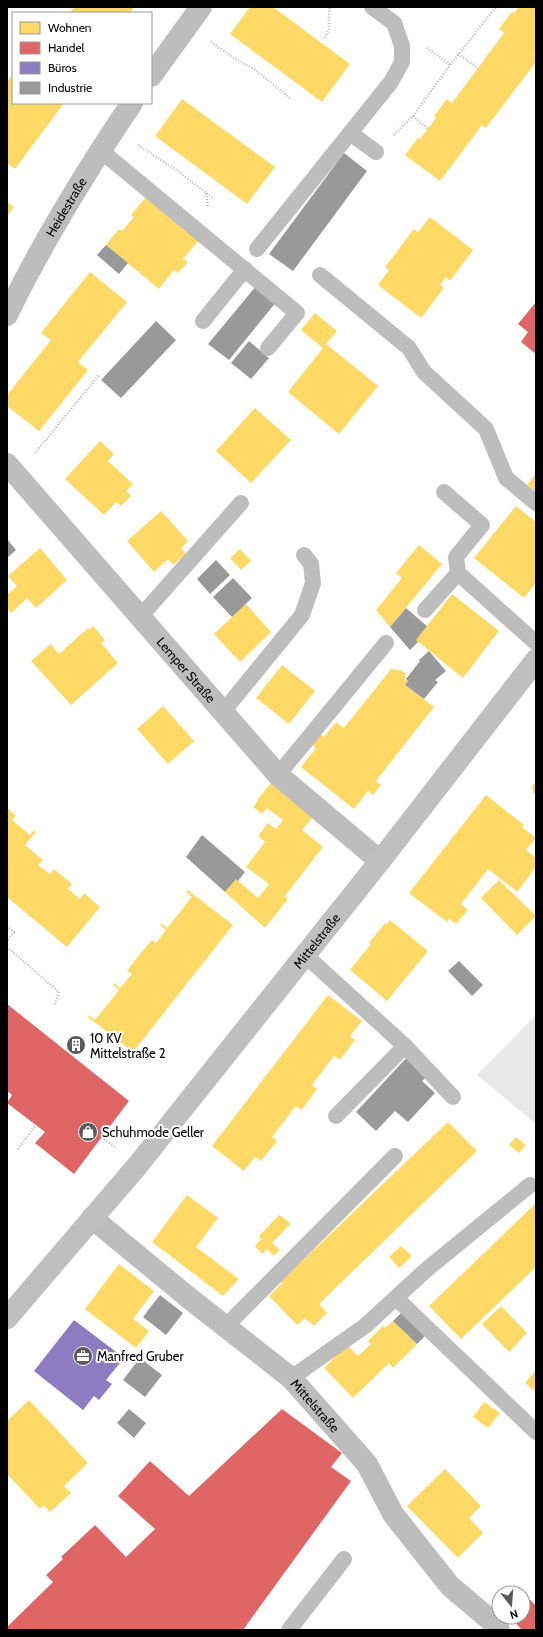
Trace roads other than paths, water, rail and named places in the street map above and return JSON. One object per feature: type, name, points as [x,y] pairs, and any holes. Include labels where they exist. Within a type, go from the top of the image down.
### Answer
[{"type":"main road","name":"Mittelstraße","points":[[7,1318],[166,1130],[380,861],[536,660]]},
{"type":"street","points":[[152,75],[201,7]]},
{"type":"street","name":"Heidestraße","points":[[7,315],[31,266],[100,150],[131,104]]},
{"type":"street","name":"Lemper Straße","points":[[12,469],[222,713],[278,775],[380,861]]},
{"type":"street","name":"Mittelstraße","points":[[92,1218],[189,1298],[291,1378],[366,1464],[393,1514],[450,1586],[489,1619],[499,1630]]},
{"type":"lane","points":[[257,249],[391,82],[402,62],[402,46],[394,23],[372,7]]},
{"type":"lane","points":[[350,133],[376,152]]},
{"type":"lane","points":[[100,150],[297,313],[268,348]]},
{"type":"lane","points":[[203,321],[245,269]]},
{"type":"lane","points":[[320,274],[409,348],[424,372],[486,429],[506,478],[536,503]]},
{"type":"lane","points":[[444,492],[482,525],[456,557],[458,573],[536,643]]},
{"type":"lane","points":[[140,617],[241,503]]},
{"type":"lane","points":[[222,713],[302,615],[313,583],[311,564],[304,554]]},
{"type":"lane","points":[[425,610],[458,573]]},
{"type":"lane","points":[[278,775],[386,643]]},
{"type":"lane","points":[[305,955],[405,1046],[453,1096]]},
{"type":"lane","points":[[336,1116],[405,1046]]},
{"type":"lane","points":[[226,1326],[395,1156]]},
{"type":"lane","points":[[291,1378],[365,1326],[426,1270],[530,1185]]},
{"type":"lane","points":[[396,1298],[536,1432]]},
{"type":"lane","points":[[289,1630],[344,1559]]},
{"type":"place","name":"10 KV Mittelstraße 2","points":[[76,1045]]},
{"type":"place","name":"Schuhmode Geller","points":[[88,1132]]},
{"type":"place","name":"Manfred Gruber","points":[[83,1356]]}]
